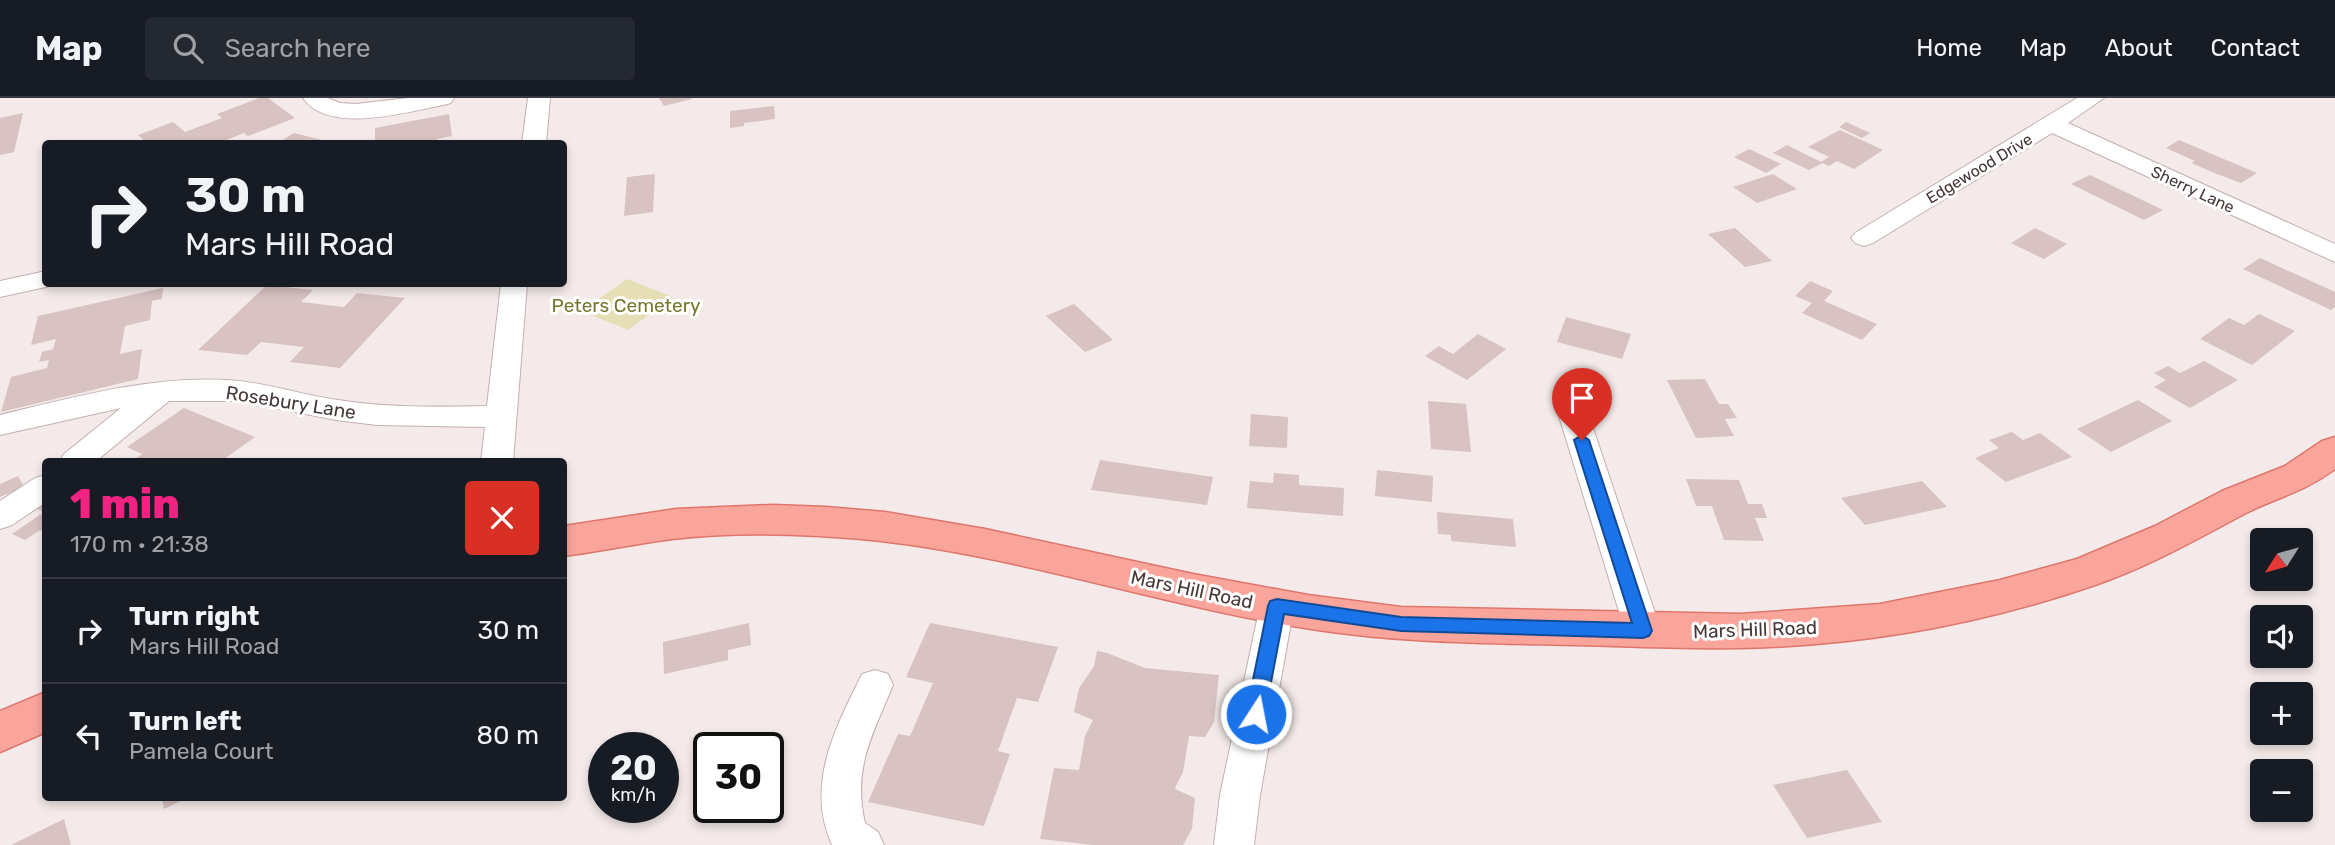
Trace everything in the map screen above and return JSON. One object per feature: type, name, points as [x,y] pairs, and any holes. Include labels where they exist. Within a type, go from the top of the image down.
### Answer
[{"type":"main road","name":"Mars Hill Road","points":[[567,541],[676,524],[826,522],[885,527],[985,544],[1277,606],[1401,624],[1740,631],[1880,621],[2000,596],[2087,572],[2169,537],[2236,501],[2299,476],[2335,450]]},
{"type":"main road","points":[[0,732],[42,713]]},
{"type":"street","points":[[314,98],[319,105],[334,110],[360,111],[443,98]]},
{"type":"street","points":[[534,140],[539,98]]},
{"type":"street","name":"Edgewood Drive","points":[[1864,238],[2093,98]]},
{"type":"street","name":"Sherry Lane","points":[[2051,124],[2335,254]]},
{"type":"street","points":[[0,289],[42,280]]},
{"type":"street","points":[[497,458],[514,287]]},
{"type":"street","name":"Rosebury Lane","points":[[0,425],[102,402],[158,393],[227,390],[335,410],[401,418],[501,415]]},
{"type":"street","points":[[80,458],[158,393]]},
{"type":"street","points":[[1574,416],[1643,631]]},
{"type":"street","points":[[0,517],[42,489]]},
{"type":"street","points":[[1234,845],[1240,795],[1277,606]]},
{"type":"street","points":[[864,845],[847,833],[839,801],[843,760],[875,685]]},
{"type":"green space","name":"Peters Cemetery","points":[[627,279],[673,297],[628,330],[582,311]]},
{"type":"building","points":[[259,98],[268,98],[295,118],[248,136],[244,133],[226,140],[144,140],[138,135],[173,122],[185,132],[222,118],[217,114]]},
{"type":"building","points":[[659,98],[692,98],[692,99],[664,106]]},
{"type":"building","points":[[774,106],[775,119],[744,123],[744,126],[730,128],[730,111]]},
{"type":"building","points":[[23,113],[14,152],[0,155],[0,118]]},
{"type":"building","points":[[449,114],[452,136],[437,140],[375,140],[375,128]]},
{"type":"building","points":[[1846,122],[1870,133],[1862,138],[1839,127]]},
{"type":"building","points":[[1840,130],[1883,150],[1854,169],[1837,161],[1829,166],[1821,162],[1829,157],[1808,147]]},
{"type":"building","points":[[294,133],[322,140],[283,140]]},
{"type":"building","points":[[2179,140],[2257,173],[2241,183],[2191,163],[2195,161],[2166,148]]},
{"type":"building","points":[[1787,145],[1823,163],[1809,170],[1773,153]]},
{"type":"building","points":[[1749,149],[1781,164],[1766,173],[1734,157]]},
{"type":"building","points":[[655,174],[653,212],[624,216],[627,177]]},
{"type":"building","points":[[1773,174],[1797,189],[1757,203],[1733,187]]},
{"type":"building","points":[[2090,175],[2163,210],[2144,220],[2071,184]]},
{"type":"building","points":[[1735,228],[1772,261],[1745,267],[1708,234]]},
{"type":"building","points":[[2035,228],[2067,244],[2044,259],[2011,243]]},
{"type":"building","points":[[2260,258],[2335,292],[2335,307],[2331,310],[2243,269]]},
{"type":"building","points":[[1810,281],[1833,291],[1824,301],[1877,324],[1862,340],[1802,313],[1812,303],[1795,296]]},
{"type":"building","points":[[265,287],[313,290],[301,302],[344,307],[357,293],[405,298],[340,368],[290,362],[304,347],[261,342],[247,355],[198,350]]},
{"type":"building","points":[[163,288],[162,299],[152,301],[150,320],[125,326],[120,354],[142,349],[138,379],[1,412],[11,377],[47,368],[49,360],[39,362],[42,352],[53,349],[56,339],[31,345],[38,316]]},
{"type":"building","points":[[1074,304],[1113,340],[1085,352],[1046,316]]},
{"type":"building","points":[[2259,314],[2295,331],[2252,365],[2200,339],[2229,318],[2244,325]]},
{"type":"building","points":[[1566,317],[1631,334],[1622,359],[1557,342]]},
{"type":"building","points":[[1478,334],[1506,349],[1467,380],[1425,356],[1439,346],[1453,354]]},
{"type":"building","points":[[2204,361],[2238,380],[2190,408],[2154,387],[2166,380],[2154,373],[2168,366],[2180,373]]},
{"type":"building","points":[[1705,379],[1719,404],[1728,404],[1737,418],[1725,419],[1734,436],[1696,438],[1667,380]]},
{"type":"building","points":[[2138,400],[2172,421],[2111,452],[2077,429]]},
{"type":"building","points":[[1428,401],[1466,404],[1471,452],[1431,449]]},
{"type":"building","points":[[184,408],[255,437],[226,458],[136,458],[142,454],[127,447]]},
{"type":"building","points":[[1251,414],[1288,417],[1287,448],[1249,446]]},
{"type":"building","points":[[2012,432],[2023,440],[2040,433],[2072,457],[2006,482],[1975,458],[1999,448],[1989,440]]},
{"type":"building","points":[[1100,460],[1213,477],[1207,505],[1091,490]]},
{"type":"building","points":[[1377,470],[1433,476],[1432,502],[1375,496]]},
{"type":"building","points":[[1274,473],[1299,475],[1299,485],[1344,488],[1343,516],[1247,508],[1250,481],[1273,483]]},
{"type":"building","points":[[18,476],[24,487],[0,497],[0,484]]},
{"type":"building","points":[[1686,479],[1739,480],[1748,504],[1762,504],[1767,518],[1755,518],[1764,541],[1724,540],[1712,506],[1696,506]]},
{"type":"building","points":[[1922,481],[1947,507],[1865,525],[1841,498]]},
{"type":"building","points":[[1437,512],[1513,519],[1516,547],[1451,541],[1451,535],[1438,534]]},
{"type":"building","points":[[42,513],[42,531],[25,540],[12,534]]},
{"type":"building","points":[[749,623],[751,645],[728,650],[728,660],[664,674],[663,642]]},
{"type":"building","points":[[930,623],[1058,647],[1038,702],[1017,698],[998,751],[1010,754],[984,826],[868,802],[898,734],[910,736],[933,683],[906,677]]},
{"type":"building","points":[[1097,651],[1145,668],[1219,675],[1214,722],[1205,737],[1189,736],[1183,772],[1175,789],[1195,798],[1192,829],[1183,845],[1093,845],[1040,839],[1054,768],[1079,770],[1085,736],[1093,720],[1074,712],[1079,688],[1094,666]]},
{"type":"building","points":[[1847,770],[1882,822],[1807,838],[1773,785]]},
{"type":"building","points":[[163,801],[181,801],[164,809]]},
{"type":"building","points":[[64,819],[71,845],[11,845]]},
{"type":"route","points":[[1256,714],[1277,606],[1401,624],[1643,631],[1582,440]]}]
